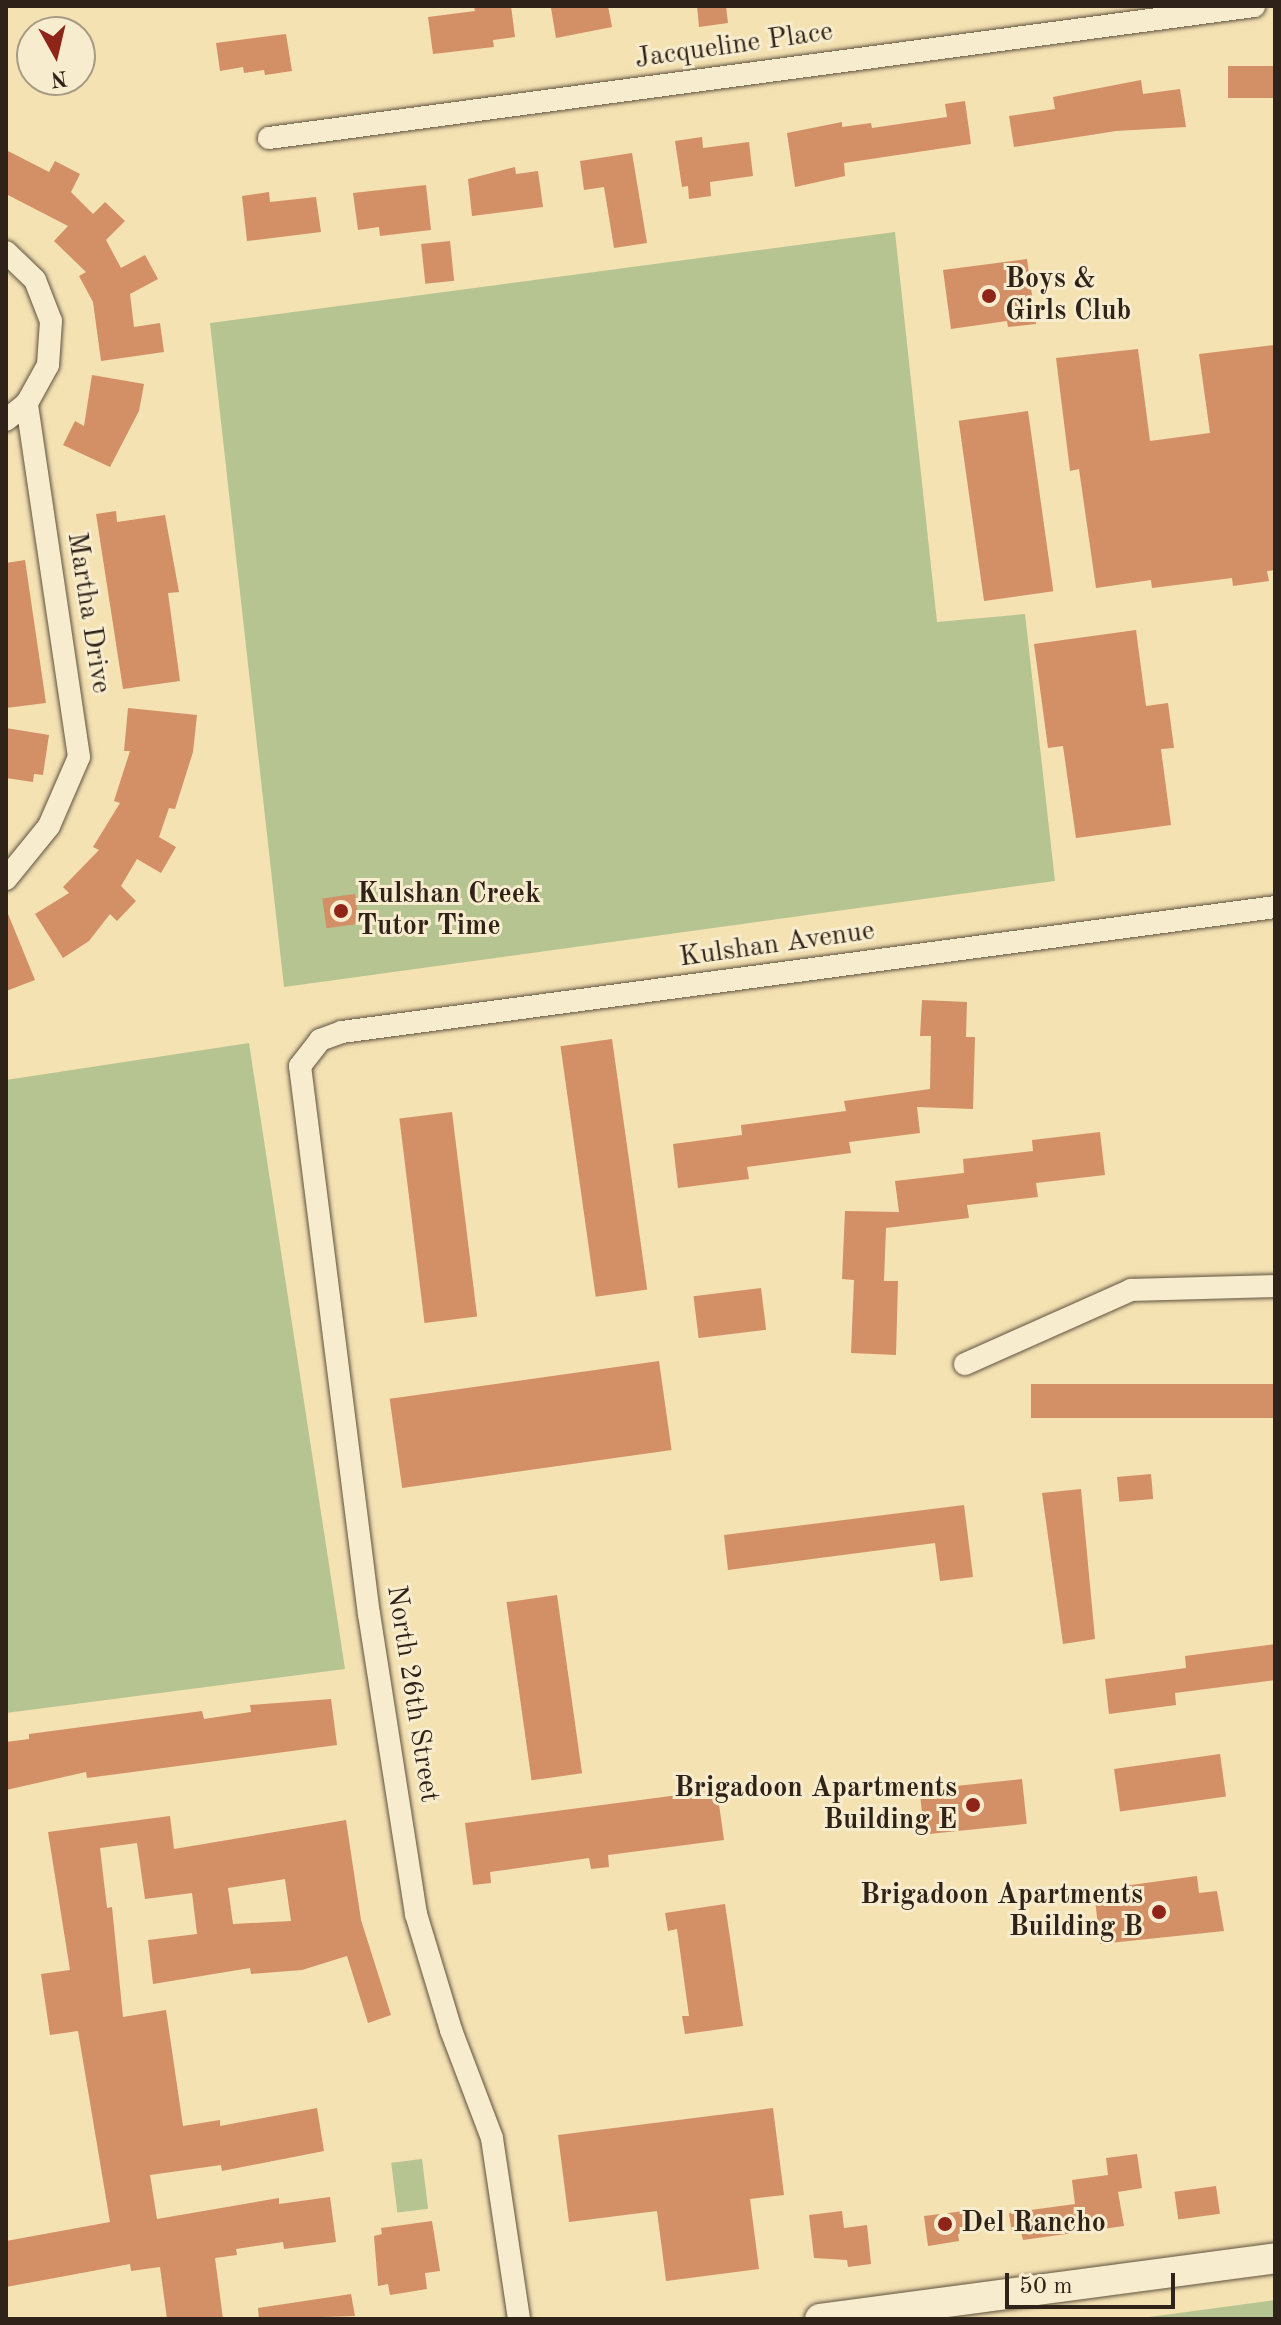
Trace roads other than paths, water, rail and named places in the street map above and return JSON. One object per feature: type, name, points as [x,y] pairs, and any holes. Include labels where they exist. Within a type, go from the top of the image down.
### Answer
[{"type":"main road","points":[[820,2319],[1275,2258]]},
{"type":"street","name":"Jacqueline Place","points":[[269,138],[1254,6]]},
{"type":"street","points":[[6,252],[35,280],[51,321],[48,365],[27,403],[6,420]]},
{"type":"street","name":"Martha Drive","points":[[6,879],[49,826],[79,757],[27,403]]},
{"type":"street","name":"Kulshan Avenue","points":[[300,1066],[320,1040],[342,1032],[1275,907]]},
{"type":"street","name":"North 26th Street","points":[[300,1066],[369,1615],[416,1914],[492,2138],[519,2319]]},
{"type":"street","points":[[965,1364],[1131,1290],[1275,1286]]},
{"type":"place","name":"Boys & Girls Club","points":[[989,296]]},
{"type":"place","name":"Kulshan Creek Tutor Time","points":[[341,911]]},
{"type":"place","name":"Brigadoon Apartments Building E","points":[[973,1805]]},
{"type":"place","name":"Brigadoon Apartments Building B","points":[[1159,1912]]},
{"type":"place","name":"Del Rancho","points":[[945,2224]]}]
